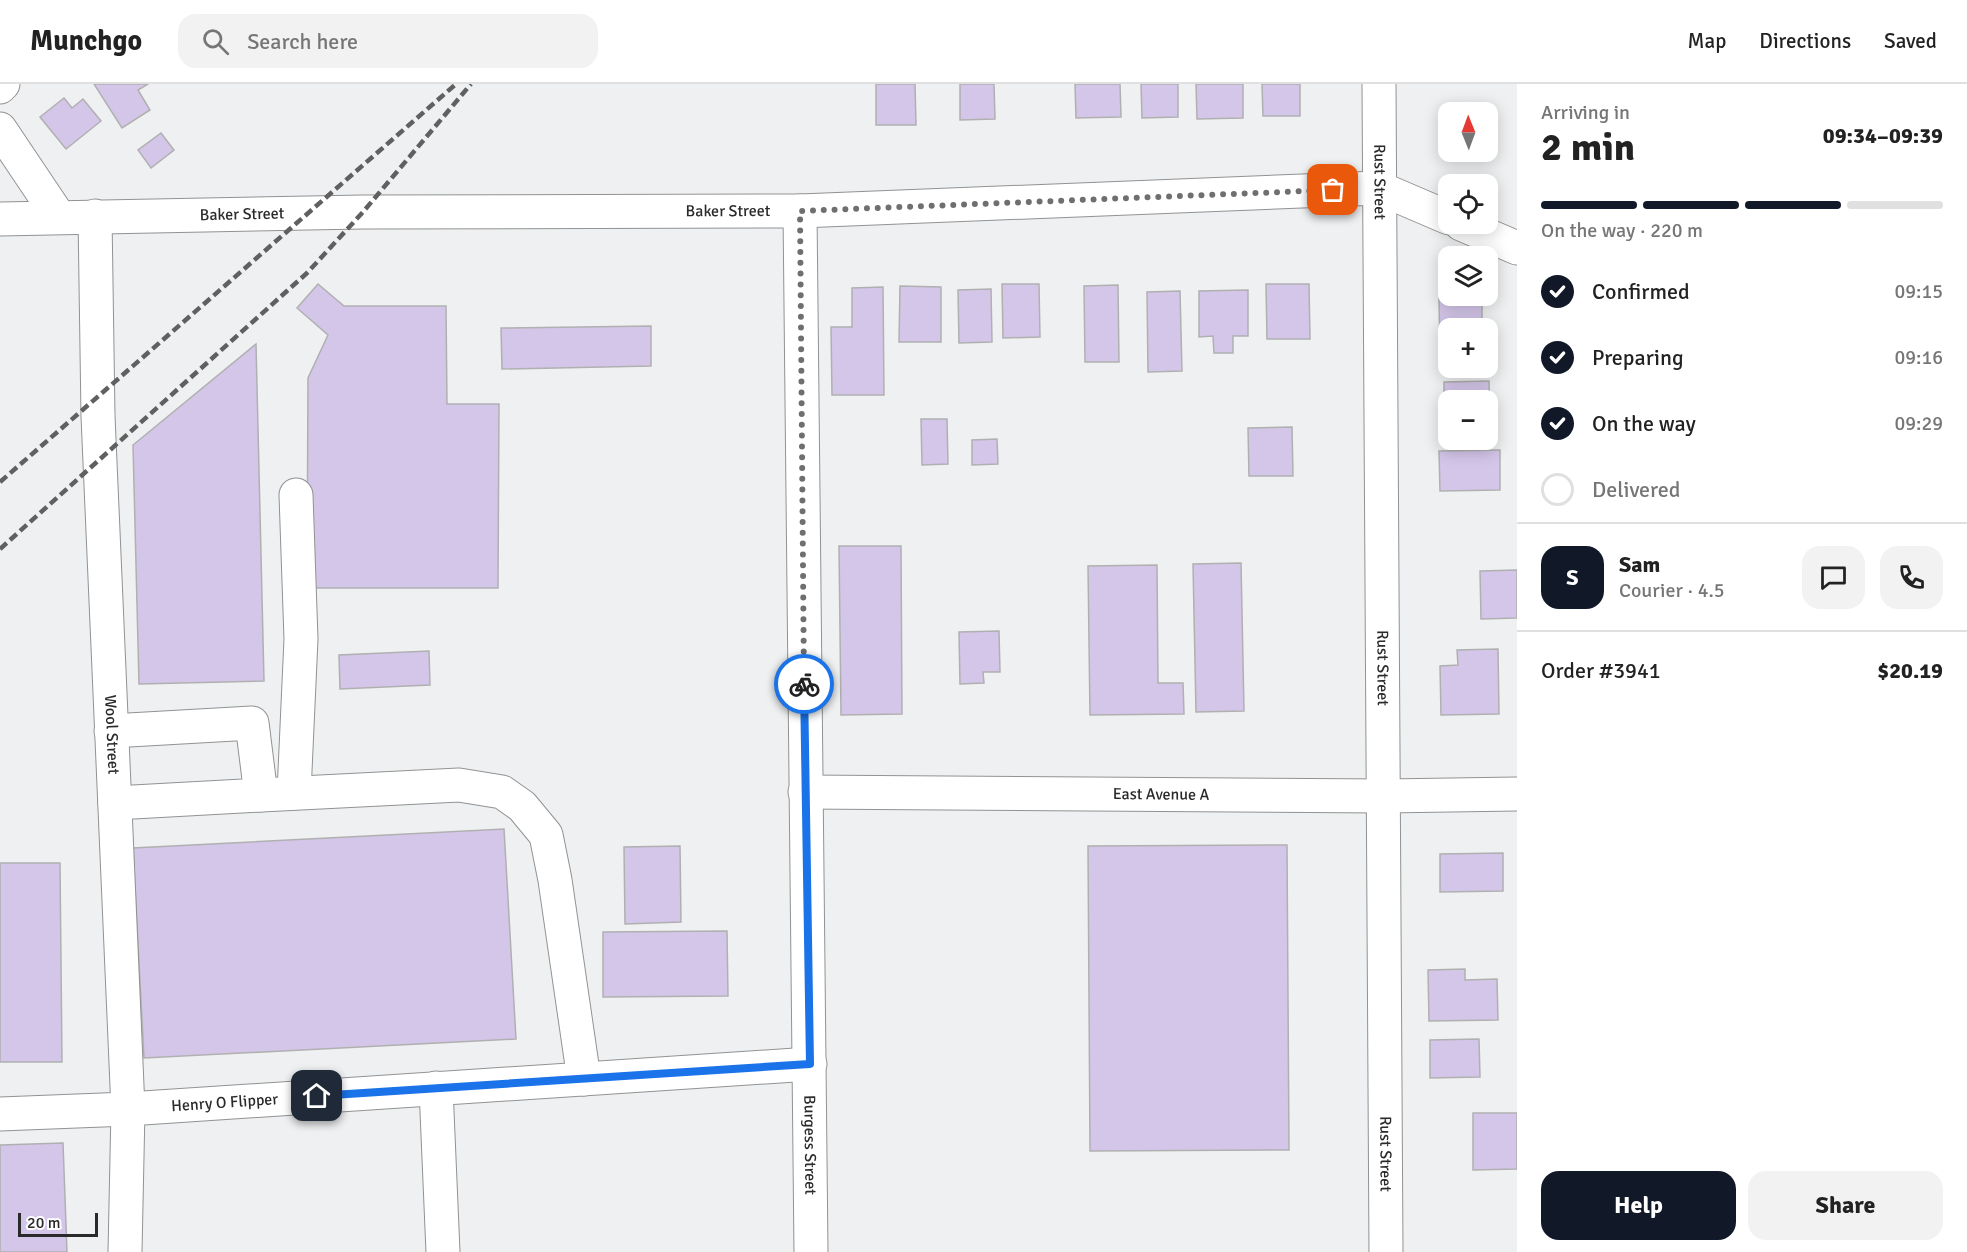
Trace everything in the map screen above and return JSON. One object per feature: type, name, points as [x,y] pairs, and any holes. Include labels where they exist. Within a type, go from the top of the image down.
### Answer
[{"type":"street","name":"Rust Street","points":[[1379,84],[1386,1252]]},
{"type":"street","points":[[0,129],[58,218]]},
{"type":"street","name":"Baker Street","points":[[0,219],[363,212],[800,211],[1379,188],[1438,213]]},
{"type":"street","name":"Burgess Street","points":[[800,211],[811,1252]]},
{"type":"street","name":"Wool Street","points":[[95,216],[98,416],[128,1109],[125,1252]]},
{"type":"street","points":[[1484,234],[1517,248]]},
{"type":"street","points":[[294,793],[301,639],[296,495]]},
{"type":"street","points":[[111,730],[252,723],[261,795]]},
{"type":"street","points":[[115,803],[459,785],[502,792],[522,806],[546,835],[555,880],[584,1079]]},
{"type":"street","name":"East Avenue A","points":[[805,792],[1385,796],[1517,794]]},
{"type":"street","name":"Henry O Flipper","points":[[0,1114],[128,1109],[810,1064]]},
{"type":"street","points":[[436,1088],[443,1252]]},
{"type":"building","points":[[94,84],[148,84],[138,90],[150,110],[122,128]]},
{"type":"building","points":[[876,84],[915,84],[916,125],[876,125]]},
{"type":"building","points":[[960,84],[994,84],[995,119],[960,120]]},
{"type":"building","points":[[1075,84],[1120,84],[1121,117],[1076,118]]},
{"type":"building","points":[[1141,84],[1178,84],[1178,117],[1142,118]]},
{"type":"building","points":[[1196,84],[1243,84],[1243,118],[1197,119]]},
{"type":"building","points":[[1262,84],[1300,84],[1300,116],[1263,116]]},
{"type":"building","points":[[64,98],[72,108],[83,99],[101,121],[66,149],[40,117]]},
{"type":"building","points":[[161,133],[174,150],[151,168],[138,150]]},
{"type":"building","points":[[318,284],[344,306],[446,306],[447,404],[499,404],[498,588],[307,588],[308,378],[328,335],[297,308]]},
{"type":"building","points":[[1002,284],[1039,284],[1040,337],[1003,338]]},
{"type":"building","points":[[1266,284],[1309,284],[1310,339],[1267,339]]},
{"type":"building","points":[[1118,285],[1119,362],[1085,362],[1084,286]]},
{"type":"building","points":[[900,286],[941,287],[941,342],[899,342]]},
{"type":"building","points":[[883,287],[884,395],[832,395],[831,327],[852,327],[852,288]]},
{"type":"building","points":[[991,289],[992,342],[959,343],[958,290]]},
{"type":"building","points":[[1248,290],[1248,336],[1233,336],[1233,353],[1214,353],[1213,336],[1199,337],[1199,291]]},
{"type":"building","points":[[1180,291],[1182,371],[1148,372],[1147,292]]},
{"type":"building","points":[[1439,306],[1482,306],[1482,318],[1439,318]]},
{"type":"building","points":[[651,326],[651,366],[502,369],[501,328]]},
{"type":"building","points":[[256,344],[264,681],[139,684],[133,445]]},
{"type":"building","points":[[1489,381],[1489,390],[1444,390],[1444,382]]},
{"type":"building","points":[[921,419],[947,419],[948,464],[922,465]]},
{"type":"building","points":[[1292,427],[1293,476],[1249,476],[1248,428]]},
{"type":"building","points":[[997,439],[998,464],[972,465],[972,440]]},
{"type":"building","points":[[1500,450],[1500,490],[1440,491],[1439,451]]},
{"type":"building","points":[[839,546],[901,546],[902,714],[841,715]]},
{"type":"building","points":[[1241,563],[1244,711],[1196,712],[1193,564]]},
{"type":"building","points":[[1157,565],[1158,683],[1183,683],[1184,714],[1090,715],[1088,566]]},
{"type":"building","points":[[1517,570],[1517,618],[1481,619],[1480,571]]},
{"type":"building","points":[[999,631],[1000,672],[983,672],[984,683],[960,684],[959,632]]},
{"type":"building","points":[[1498,649],[1499,714],[1441,715],[1440,666],[1458,665],[1457,650]]},
{"type":"building","points":[[429,651],[430,685],[340,689],[339,655]]},
{"type":"building","points":[[504,829],[516,1039],[144,1058],[133,848]]},
{"type":"building","points":[[1287,845],[1289,1150],[1090,1151],[1088,846]]},
{"type":"building","points":[[680,846],[681,922],[625,924],[624,847]]},
{"type":"building","points":[[1503,853],[1503,891],[1440,892],[1440,854]]},
{"type":"building","points":[[0,863],[60,863],[62,1062],[0,1062]]},
{"type":"building","points":[[727,931],[728,996],[603,997],[603,932]]},
{"type":"building","points":[[1465,969],[1465,980],[1497,979],[1498,1020],[1429,1021],[1428,970]]},
{"type":"building","points":[[1479,1039],[1480,1077],[1430,1078],[1430,1040]]},
{"type":"building","points":[[1473,1113],[1517,1113],[1517,1169],[1473,1170]]},
{"type":"building","points":[[63,1143],[67,1252],[0,1252],[0,1145]]},
{"type":"railway","points":[[0,482],[456,84]]},
{"type":"railway","points":[[0,549],[307,273],[363,212],[471,84]]},
{"type":"way so far","points":[[804,684],[800,211],[1333,190]]},
{"type":"route","points":[[317,1096],[810,1064],[804,684]]}]
